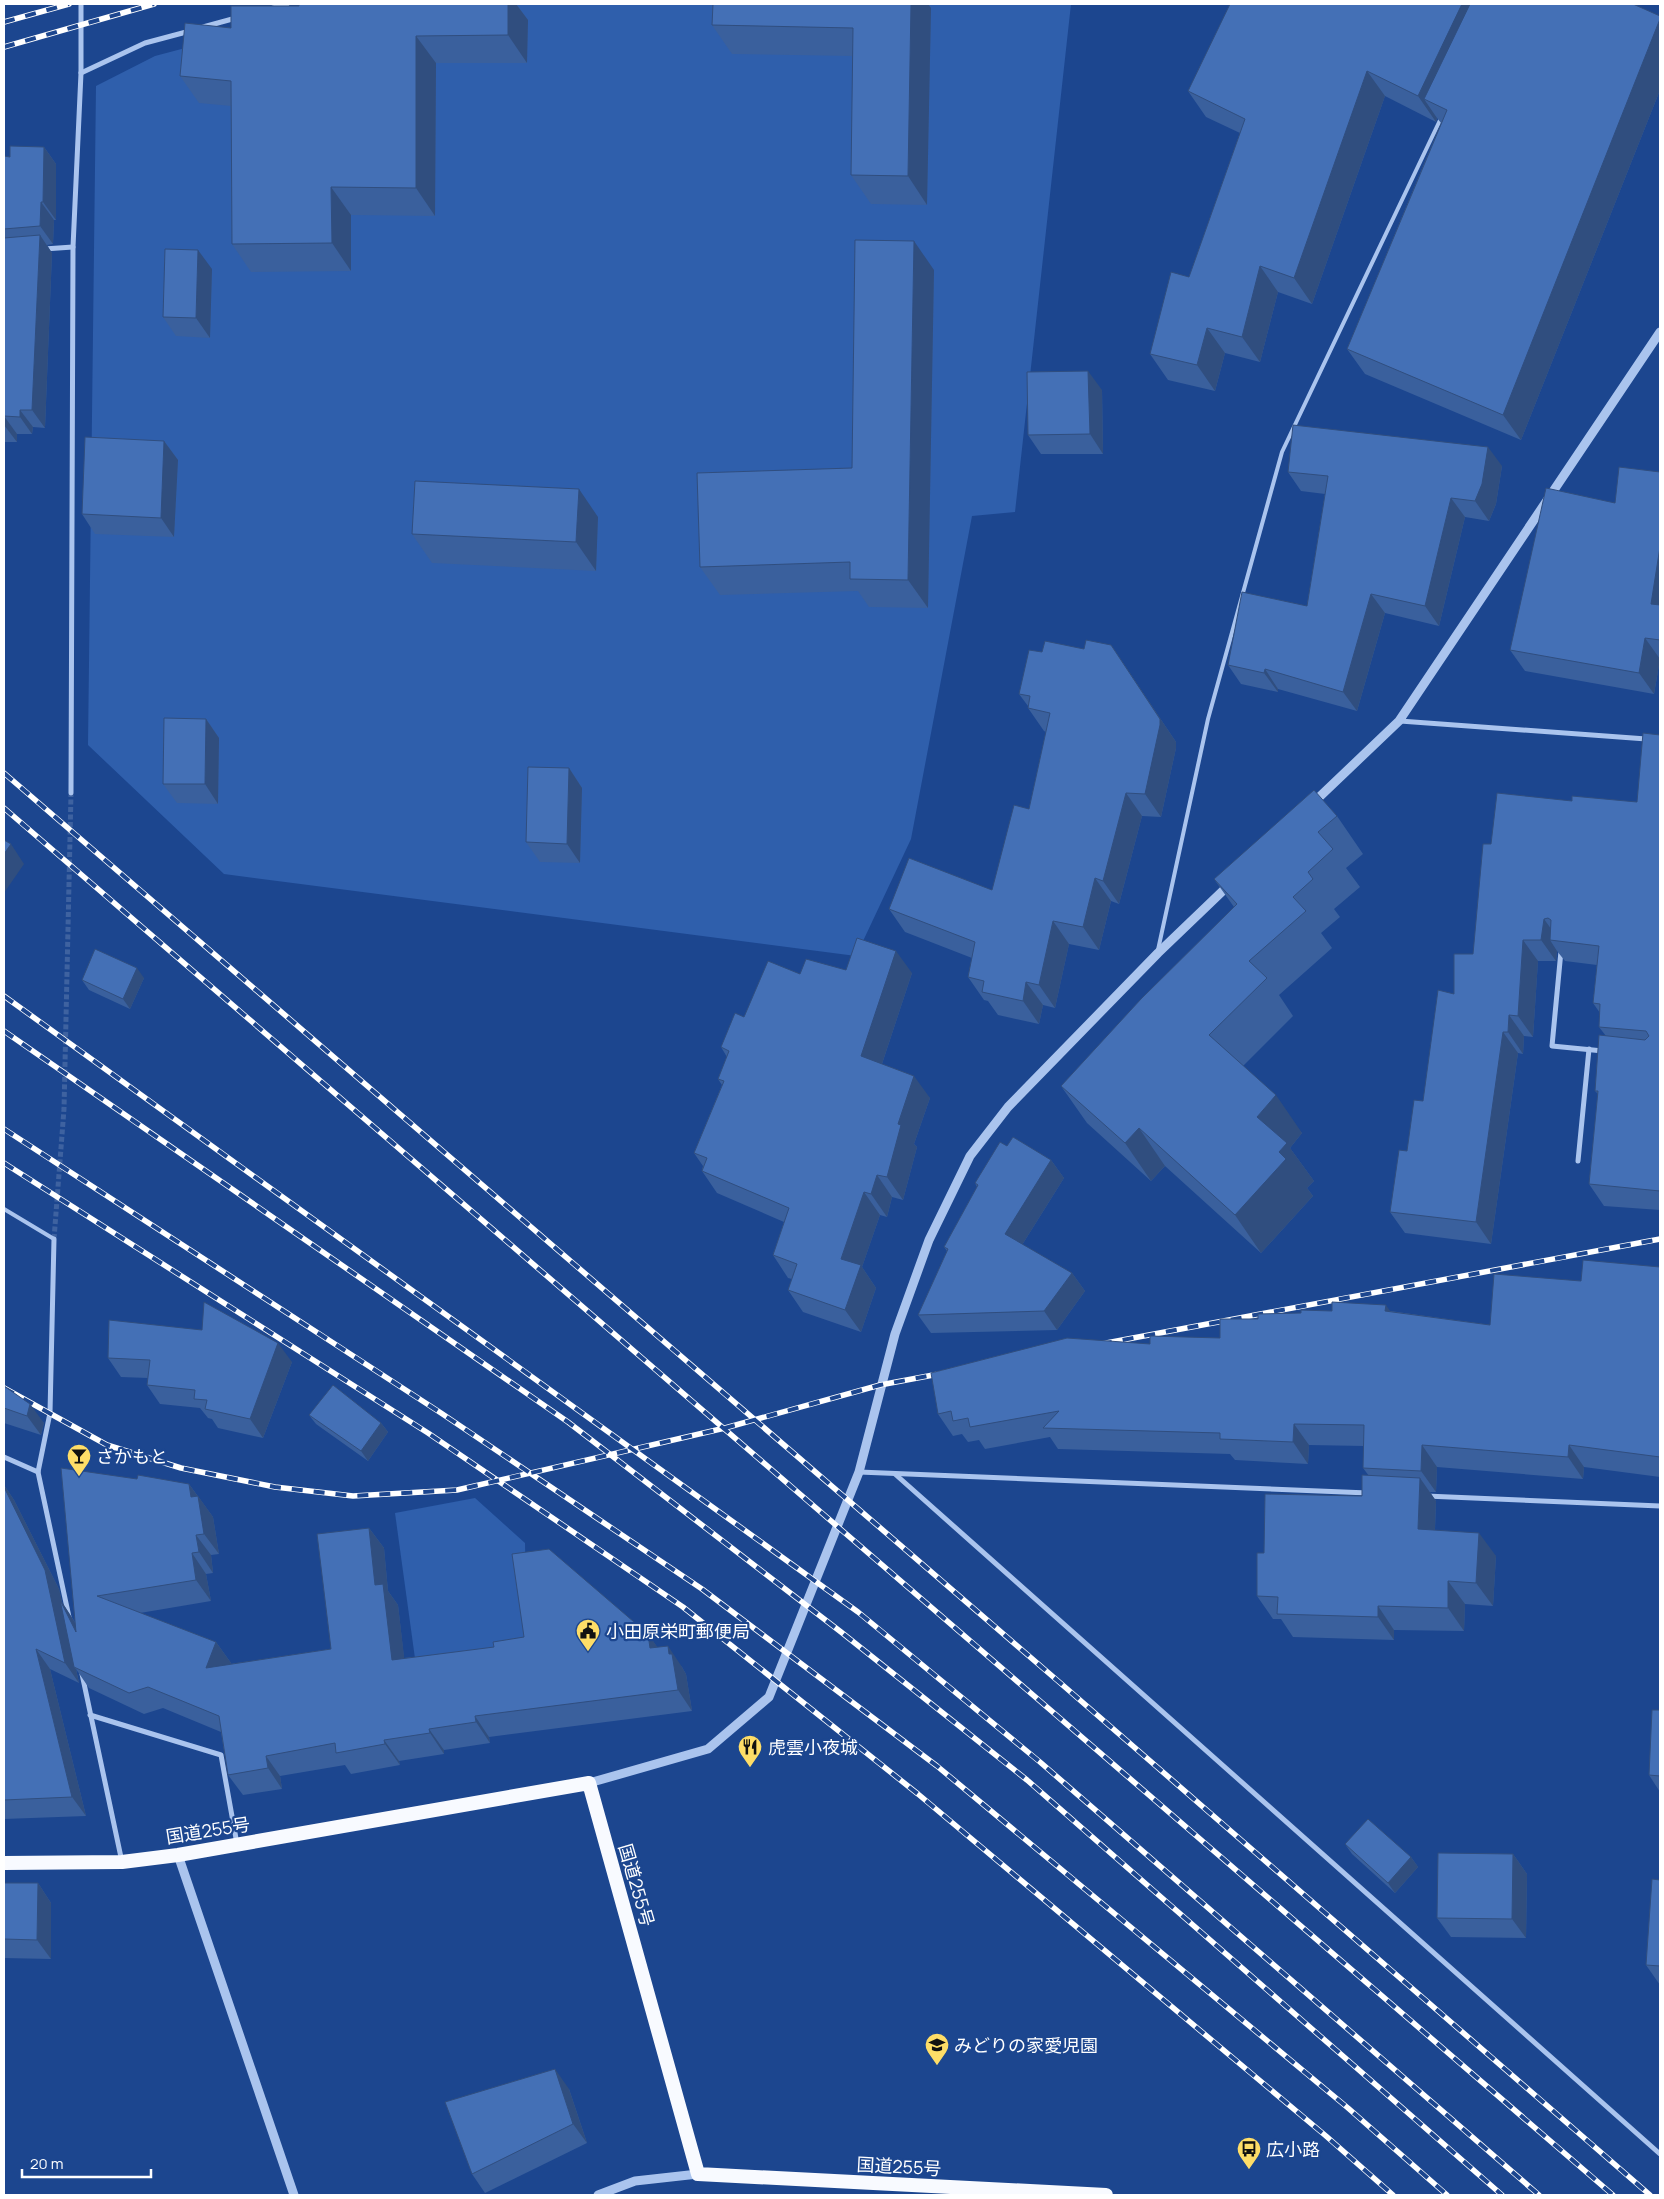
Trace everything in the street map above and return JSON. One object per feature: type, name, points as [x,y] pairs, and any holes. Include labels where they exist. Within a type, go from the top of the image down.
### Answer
[{"type":"highway","name":"国道255号","points":[[4,1863],[122,1862],[178,1855],[589,1783],[698,2174],[1106,2195]]},
{"type":"street","points":[[71,793],[73,247],[81,73],[81,4]]},
{"type":"street","points":[[268,9],[287,4]]},
{"type":"street","points":[[81,73],[146,43],[240,17]]},
{"type":"street","points":[[34,250],[73,247]]},
{"type":"street","points":[[1307,810],[1399,721],[1660,332]]},
{"type":"street","points":[[1399,721],[1660,740]]},
{"type":"street","points":[[589,1783],[708,1749],[769,1697],[859,1472],[895,1334],[929,1240],[970,1156],[1008,1108],[1158,953],[1236,878]]},
{"type":"street","points":[[1562,943],[1552,1046],[1607,1051]]},
{"type":"street","points":[[1578,1161],[1589,1049]]},
{"type":"street","points":[[54,1238],[50,1413],[38,1472],[72,1627]]},
{"type":"street","points":[[4,1456],[38,1472]]},
{"type":"street","points":[[859,1472],[1372,1494]]},
{"type":"street","points":[[895,1474],[1660,2154]]},
{"type":"street","points":[[1422,1496],[1660,1506]]},
{"type":"street","points":[[80,1666],[122,1862]]},
{"type":"street","points":[[90,1714],[221,1755],[237,1845]]},
{"type":"street","points":[[178,1855],[294,2195]]},
{"type":"street","points":[[598,2195],[635,2181],[698,2174]]},
{"type":"lane","points":[[1158,953],[1208,718],[1282,452],[1444,111]]},
{"type":"lane","points":[[4,1209],[54,1238]]},
{"type":"shaded area","points":[[352,4],[1071,4],[1015,512],[972,516],[911,839],[856,956],[224,874],[88,745],[96,86],[155,56]]},
{"type":"shaded area","points":[[475,1498],[525,1543],[527,1650],[417,1673],[395,1513]]},
{"type":"building","points":[[299,4],[508,4],[508,35],[416,36],[416,188],[331,187],[332,243],[232,244],[231,81],[180,76],[185,23],[231,28],[231,6],[299,6]]},
{"type":"building","points":[[713,4],[911,4],[908,176],[851,175],[853,28],[712,25]]},
{"type":"building","points":[[1230,4],[1462,4],[1418,96],[1367,71],[1294,278],[1260,266],[1242,337],[1207,328],[1197,365],[1150,354],[1171,272],[1189,277],[1245,119],[1188,91]]},
{"type":"building","points":[[1470,4],[1633,4],[1660,16],[1503,415],[1347,349],[1447,110],[1424,99]]},
{"type":"building","points":[[10,146],[44,147],[43,202],[41,202],[40,226],[4,229],[4,156],[10,157]]},
{"type":"building","points":[[40,235],[32,410],[20,410],[20,417],[4,416],[4,238]]},
{"type":"building","points":[[855,240],[914,241],[908,580],[850,579],[850,562],[700,567],[697,473],[852,468]]},
{"type":"building","points":[[165,249],[198,250],[196,318],[163,317]]},
{"type":"building","points":[[1088,371],[1090,434],[1028,435],[1027,372]]},
{"type":"building","points":[[1293,425],[1488,447],[1482,484],[1475,501],[1451,498],[1425,606],[1371,594],[1343,692],[1265,669],[1264,673],[1228,665],[1242,592],[1307,606],[1328,476],[1288,472]]},
{"type":"building","points":[[85,437],[164,441],[161,518],[82,514]]},
{"type":"building","points":[[1619,467],[1660,472],[1660,547],[1651,604],[1660,605],[1660,640],[1645,638],[1639,673],[1510,650],[1546,488],[1615,503]]},
{"type":"building","points":[[415,481],[579,489],[576,542],[412,534]]},
{"type":"building","points":[[1086,640],[1111,645],[1160,719],[1145,794],[1126,793],[1103,881],[1095,878],[1083,927],[1053,921],[1039,985],[1026,982],[1023,1001],[982,992],[984,981],[968,977],[975,942],[889,909],[909,858],[992,890],[1014,805],[1029,809],[1050,713],[1028,708],[1030,696],[1019,694],[1029,650],[1042,652],[1045,641],[1084,649]]},
{"type":"building","points":[[164,718],[206,719],[205,784],[163,784]]},
{"type":"building","points":[[1643,733],[1660,735],[1660,1191],[1589,1184],[1598,1091],[1595,1091],[1599,1035],[1645,1040],[1649,1036],[1646,1031],[1599,1027],[1600,1004],[1593,1003],[1599,946],[1550,940],[1551,920],[1548,918],[1544,919],[1541,940],[1523,940],[1518,1016],[1509,1015],[1508,1032],[1503,1032],[1476,1222],[1390,1212],[1399,1150],[1407,1151],[1414,1100],[1423,1101],[1438,990],[1454,994],[1454,954],[1473,954],[1483,844],[1491,844],[1497,793],[1572,801],[1572,796],[1637,802]]},
{"type":"building","points":[[528,767],[569,768],[567,844],[526,842]]},
{"type":"building","points":[[1314,790],[1337,816],[1318,832],[1333,849],[1308,872],[1313,879],[1293,897],[1306,911],[1249,961],[1267,978],[1209,1035],[1276,1095],[1257,1117],[1287,1143],[1279,1152],[1286,1159],[1235,1215],[1139,1128],[1125,1143],[1061,1086],[1141,999],[1237,904],[1214,879]]},
{"type":"building","points":[[4,840],[11,844],[4,854]]},
{"type":"building","points":[[857,938],[896,951],[861,1056],[914,1076],[898,1124],[901,1125],[887,1177],[877,1175],[871,1194],[864,1192],[841,1259],[861,1265],[845,1310],[788,1290],[797,1264],[773,1255],[789,1208],[702,1171],[707,1158],[694,1153],[724,1081],[718,1079],[729,1051],[721,1047],[735,1013],[744,1017],[768,961],[800,974],[806,959],[846,970]]},
{"type":"building","points":[[95,949],[137,968],[123,999],[82,980]]},
{"type":"building","points":[[1013,1137],[1051,1160],[1005,1234],[1072,1273],[1044,1311],[918,1315],[948,1249],[944,1247],[978,1185],[975,1183],[1000,1142],[1007,1146]]},
{"type":"building","points":[[1583,1260],[1660,1267],[1660,1457],[1569,1445],[1568,1457],[1422,1445],[1421,1471],[1363,1468],[1364,1425],[1294,1424],[1293,1442],[1220,1439],[1220,1433],[1043,1428],[1059,1411],[970,1427],[968,1418],[953,1421],[951,1411],[938,1414],[931,1373],[1067,1338],[1150,1344],[1150,1336],[1220,1338],[1220,1319],[1258,1319],[1258,1314],[1301,1313],[1301,1310],[1332,1311],[1332,1302],[1386,1305],[1385,1311],[1490,1325],[1494,1274],[1581,1281]]},
{"type":"building","points":[[204,1302],[278,1343],[250,1419],[205,1409],[207,1400],[194,1399],[195,1390],[147,1385],[150,1360],[108,1358],[109,1320],[202,1330]]},
{"type":"building","points":[[333,1385],[381,1423],[361,1451],[309,1415]]},
{"type":"building","points":[[4,1386],[30,1404],[27,1416],[4,1408]]},
{"type":"building","points":[[61,1468],[137,1479],[138,1475],[189,1484],[191,1497],[198,1496],[204,1534],[196,1535],[199,1552],[192,1553],[196,1580],[97,1596],[216,1642],[206,1668],[331,1649],[317,1534],[369,1528],[375,1585],[383,1584],[392,1660],[494,1647],[493,1642],[524,1637],[512,1554],[549,1549],[648,1634],[650,1648],[668,1646],[669,1654],[672,1654],[678,1690],[475,1716],[476,1722],[429,1729],[430,1733],[384,1740],[385,1744],[336,1753],[335,1743],[266,1756],[268,1768],[228,1775],[219,1716],[148,1687],[129,1693],[74,1667],[60,1600],[76,1632]]},
{"type":"building","points":[[1362,1475],[1420,1478],[1418,1529],[1479,1533],[1476,1583],[1448,1581],[1448,1608],[1378,1606],[1378,1617],[1277,1614],[1278,1597],[1257,1596],[1257,1553],[1264,1553],[1265,1494],[1362,1496]]},
{"type":"building","points":[[4,1487],[45,1570],[65,1663],[36,1649],[72,1797],[4,1800]]},
{"type":"building","points":[[1652,1710],[1660,1710],[1660,1776],[1649,1775]]},
{"type":"building","points":[[1368,1819],[1411,1857],[1388,1883],[1345,1844]]},
{"type":"building","points":[[1438,1853],[1513,1854],[1512,1919],[1437,1918]]},
{"type":"building","points":[[1652,1879],[1660,1880],[1660,1966],[1646,1965]]},
{"type":"building","points":[[4,1883],[38,1883],[37,1940],[4,1939]]},
{"type":"building","points":[[555,2069],[573,2124],[472,2174],[445,2102]]},
{"type":"tunnel","points":[[54,1239],[64,1109],[71,793]]},
{"type":"railway","points":[[4,22],[69,4]]},
{"type":"railway","points":[[4,47],[154,4]]},
{"type":"railway","points":[[4,773],[1058,1681],[1650,2195]]},
{"type":"railway","points":[[4,808],[1613,2195]]},
{"type":"railway","points":[[4,996],[858,1612],[1040,1762],[1539,2195]]},
{"type":"railway","points":[[4,1031],[568,1422],[841,1632],[1027,1780],[1502,2195]]},
{"type":"railway","points":[[4,1129],[441,1413],[702,1589],[937,1766],[1348,2108],[1447,2195]]},
{"type":"railway","points":[[4,1163],[428,1433],[683,1607],[918,1794],[1326,2136],[1393,2195]]},
{"type":"railway","points":[[1101,1344],[1660,1239]]},
{"type":"railway","points":[[4,1388],[107,1445],[181,1468],[275,1487],[353,1496],[457,1490],[725,1428],[880,1385],[944,1373]]},
{"type":"place","name":"さかもと","points":[[79,1477]]},
{"type":"place","name":"小田原栄町郵便局","points":[[588,1652]]},
{"type":"place","name":"虎雲小夜城","points":[[750,1768]]},
{"type":"place","name":"みどりの家愛児園","points":[[937,2066]]},
{"type":"place","name":"広小路","points":[[1249,2170]]}]
